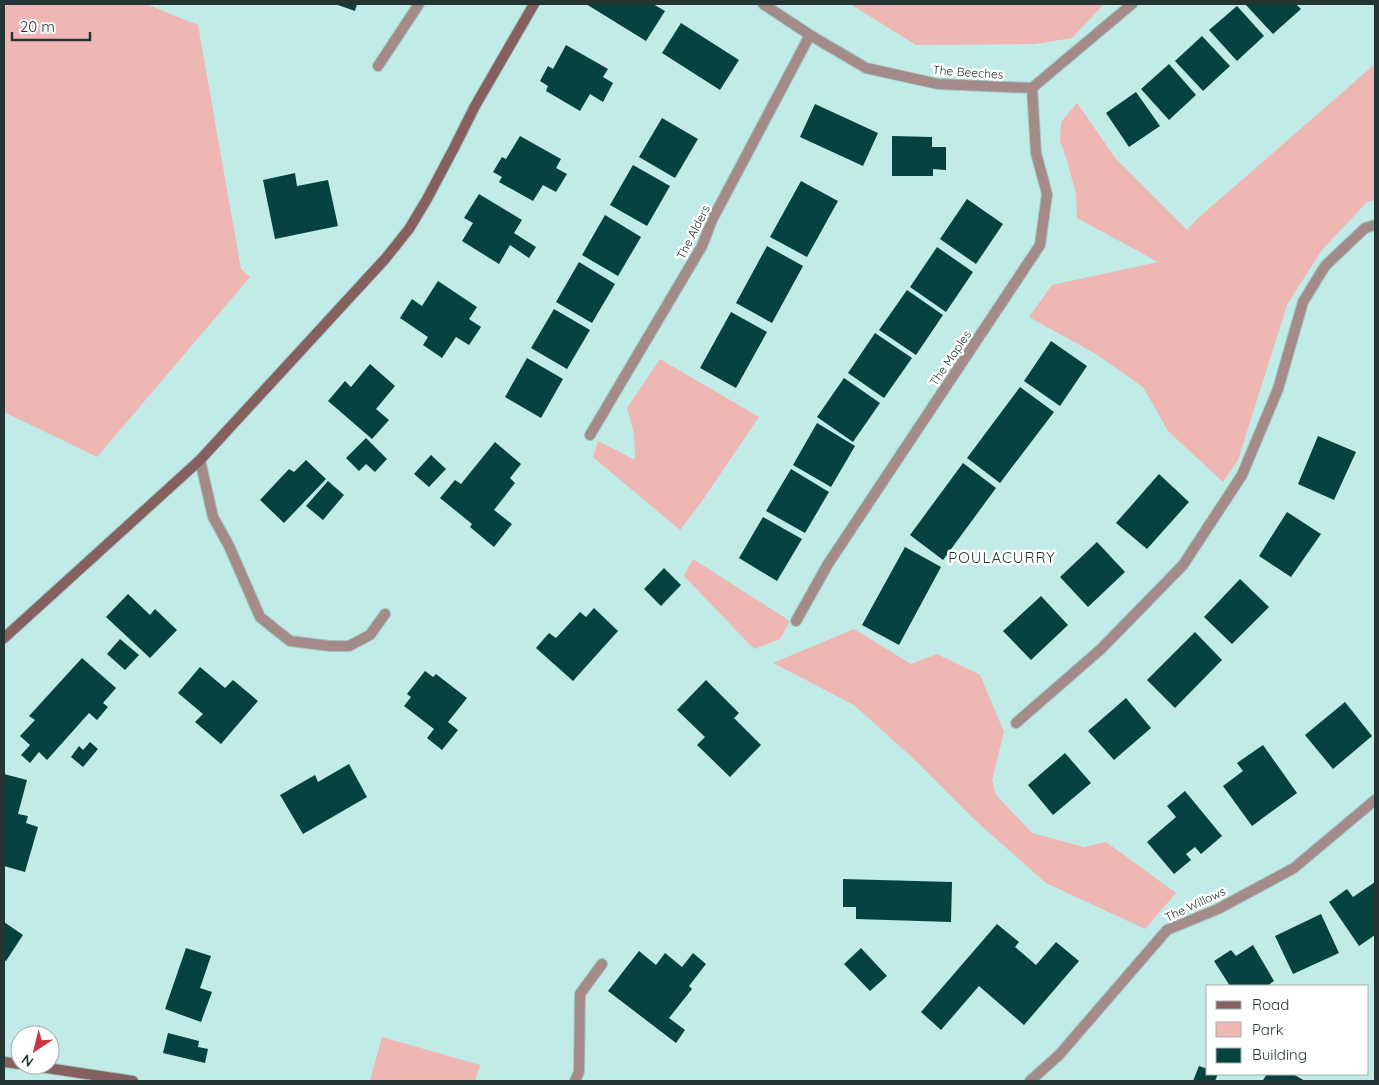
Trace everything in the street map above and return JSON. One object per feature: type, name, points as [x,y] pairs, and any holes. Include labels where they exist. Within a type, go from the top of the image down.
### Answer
[{"type":"street","points":[[378,66],[418,4]]},
{"type":"street","points":[[4,638],[200,460],[385,259],[409,229],[450,157],[475,106],[534,4]]},
{"type":"street","name":"The Beeches","points":[[762,4],[866,68],[938,84],[1032,88]]},
{"type":"street","points":[[1032,88],[1132,4]]},
{"type":"street","name":"The Alders","points":[[590,435],[702,246],[710,226],[810,35]]},
{"type":"street","name":"The Maples","points":[[796,621],[828,564],[1040,245],[1047,194],[1036,152],[1032,88]]},
{"type":"street","points":[[1016,723],[1101,650],[1183,565],[1242,475],[1278,389],[1303,302],[1325,266],[1366,228],[1375,225]]},
{"type":"street","points":[[200,460],[213,517],[229,546],[260,618],[290,641],[330,646],[350,646],[370,635],[385,614]]},
{"type":"street","name":"The Willows","points":[[1030,1081],[1058,1055],[1168,930],[1218,909],[1294,868],[1375,800]]},
{"type":"street","points":[[575,1081],[579,1072],[580,994],[602,964]]},
{"type":"street","points":[[60,1070],[133,1081]]},
{"type":"green space","points":[[4,4],[146,4],[198,25],[241,269],[250,277],[97,457],[4,412]]},
{"type":"green space","points":[[850,4],[1104,4],[1072,38],[1035,44],[916,45]]},
{"type":"green space","points":[[1375,64],[1375,200],[1367,202],[1321,251],[1287,305],[1238,460],[1223,482],[1168,431],[1143,387],[1096,354],[1029,317],[1052,285],[1158,262],[1077,218],[1076,194],[1060,142],[1061,122],[1077,103],[1116,159],[1187,230],[1197,219]]},
{"type":"green space","points":[[660,359],[759,417],[680,530],[593,457],[598,441],[635,460],[634,433],[627,408]]},
{"type":"green space","points":[[693,559],[790,621],[780,639],[754,649],[684,576]]},
{"type":"green space","points":[[854,629],[911,664],[937,654],[980,675],[1004,732],[992,780],[996,795],[1032,833],[1084,847],[1106,842],[1176,893],[1145,929],[1046,883],[976,821],[915,760],[854,705],[773,663]]},
{"type":"green space","points":[[382,1037],[480,1065],[475,1081],[370,1081]]},
{"type":"building","points":[[335,4],[357,4],[355,11]]},
{"type":"building","points":[[586,4],[653,4],[665,11],[646,41]]},
{"type":"building","points":[[1245,4],[1296,4],[1301,9],[1273,34]]},
{"type":"building","points":[[1237,6],[1264,36],[1237,61],[1209,30]]},
{"type":"building","points":[[681,23],[739,60],[720,90],[662,53]]},
{"type":"building","points":[[1202,36],[1230,66],[1203,91],[1175,61]]},
{"type":"building","points":[[566,45],[608,69],[603,77],[613,83],[603,102],[590,94],[580,111],[546,91],[548,86],[540,81],[548,66],[553,69]]},
{"type":"building","points":[[1169,64],[1196,95],[1169,120],[1141,89]]},
{"type":"building","points":[[1136,92],[1160,126],[1129,147],[1106,113]]},
{"type":"building","points":[[815,104],[878,133],[863,166],[800,137]]},
{"type":"building","points":[[662,118],[698,139],[675,178],[639,157]]},
{"type":"building","points":[[520,136],[561,159],[556,168],[567,174],[556,192],[543,185],[533,201],[499,182],[502,177],[493,172],[502,157],[506,159]]},
{"type":"building","points":[[892,136],[932,137],[932,147],[946,147],[946,170],[933,169],[933,176],[892,176]]},
{"type":"building","points":[[633,165],[670,186],[647,226],[610,205]]},
{"type":"building","points":[[295,173],[297,186],[328,180],[338,226],[275,239],[263,180]]},
{"type":"building","points":[[801,181],[838,201],[807,257],[770,237]]},
{"type":"building","points":[[479,194],[522,220],[514,233],[536,247],[529,258],[510,245],[499,264],[462,241],[473,223],[464,218]]},
{"type":"building","points":[[967,199],[1003,224],[976,264],[940,239]]},
{"type":"building","points":[[605,215],[641,237],[618,276],[582,255]]},
{"type":"building","points":[[767,246],[803,266],[772,323],[736,303]]},
{"type":"building","points":[[937,247],[973,272],[946,312],[910,287]]},
{"type":"building","points":[[579,262],[615,284],[592,323],[556,302]]},
{"type":"building","points":[[438,281],[477,307],[469,319],[481,327],[469,345],[456,337],[442,358],[423,345],[428,337],[400,318],[412,299],[422,306]]},
{"type":"building","points":[[907,290],[943,315],[916,355],[879,330]]},
{"type":"building","points":[[554,309],[590,330],[567,369],[531,348]]},
{"type":"building","points":[[731,312],[767,332],[736,388],[700,368]]},
{"type":"building","points":[[875,333],[912,358],[884,398],[848,373]]},
{"type":"building","points":[[1051,341],[1087,366],[1060,406],[1024,381]]},
{"type":"building","points":[[527,358],[563,379],[541,418],[505,397]]},
{"type":"building","points":[[370,364],[395,386],[376,409],[389,420],[372,439],[328,401],[345,381],[351,387]]},
{"type":"building","points":[[844,378],[880,403],[853,442],[817,417]]},
{"type":"building","points":[[1020,387],[1054,412],[1000,483],[967,458]]},
{"type":"building","points":[[817,423],[855,446],[831,487],[793,465]]},
{"type":"building","points":[[1318,436],[1356,452],[1334,500],[1298,484]]},
{"type":"building","points":[[366,438],[387,459],[375,472],[366,464],[359,471],[346,458]]},
{"type":"building","points":[[495,442],[521,464],[510,478],[515,483],[494,510],[512,524],[494,547],[470,527],[472,524],[440,498],[455,480],[461,484]]},
{"type":"building","points":[[431,455],[446,469],[429,487],[414,474]]},
{"type":"building","points":[[306,460],[326,479],[284,523],[260,500],[289,469],[294,472]]},
{"type":"building","points":[[963,463],[996,488],[943,560],[910,535]]},
{"type":"building","points":[[791,469],[829,492],[805,533],[766,511]]},
{"type":"building","points":[[1159,474],[1189,502],[1147,549],[1116,523]]},
{"type":"building","points":[[328,481],[344,495],[323,520],[306,506]]},
{"type":"building","points":[[1287,512],[1321,534],[1291,577],[1259,556]]},
{"type":"building","points":[[763,517],[802,539],[777,581],[739,558]]},
{"type":"building","points":[[1097,542],[1125,572],[1088,607],[1060,577]]},
{"type":"building","points":[[905,547],[941,567],[899,645],[862,625]]},
{"type":"building","points":[[664,568],[681,585],[661,606],[644,589]]},
{"type":"building","points":[[1240,579],[1269,607],[1232,644],[1204,617]]},
{"type":"building","points":[[128,594],[150,615],[155,609],[177,630],[150,658],[106,617]]},
{"type":"building","points":[[1041,596],[1068,625],[1031,660],[1003,631]]},
{"type":"building","points":[[594,608],[618,631],[573,681],[536,648],[549,633],[556,638],[580,612],[586,617]]},
{"type":"building","points":[[1195,632],[1222,660],[1175,708],[1147,680]]},
{"type":"building","points":[[120,639],[139,655],[125,670],[107,654]]},
{"type":"building","points":[[82,658],[116,688],[103,703],[108,707],[97,720],[89,713],[47,760],[39,752],[30,763],[21,755],[30,745],[20,736],[35,720],[29,716]]},
{"type":"building","points":[[200,667],[225,688],[233,680],[258,701],[221,744],[195,722],[203,714],[178,693]]},
{"type":"building","points":[[425,671],[433,677],[436,674],[467,698],[448,722],[458,730],[442,750],[427,738],[434,729],[404,706],[411,697],[407,694]]},
{"type":"building","points":[[706,680],[739,713],[734,718],[761,745],[730,777],[697,745],[705,737],[677,710]]},
{"type":"building","points":[[1126,698],[1151,728],[1114,760],[1088,731]]},
{"type":"building","points":[[1345,702],[1372,736],[1333,769],[1305,735]]},
{"type":"building","points":[[90,742],[98,749],[83,767],[71,757],[79,746],[83,750]]},
{"type":"building","points":[[1263,745],[1297,793],[1252,826],[1223,786],[1243,771],[1237,763]]},
{"type":"building","points":[[1065,753],[1091,783],[1053,815],[1028,785]]},
{"type":"building","points":[[349,764],[367,797],[303,834],[280,795],[315,775],[318,782]]},
{"type":"building","points":[[4,774],[27,780],[18,814],[28,816],[26,823],[38,827],[25,872],[4,866]]},
{"type":"building","points":[[1185,791],[1222,836],[1201,854],[1195,847],[1186,854],[1191,860],[1174,874],[1147,842],[1176,817],[1167,806]]},
{"type":"building","points":[[843,879],[952,882],[951,922],[856,919],[856,907],[843,907]]},
{"type":"building","points":[[1375,882],[1375,935],[1359,946],[1329,902],[1347,889],[1353,897]]},
{"type":"building","points":[[1321,914],[1339,953],[1293,974],[1275,936]]},
{"type":"building","points":[[4,922],[23,935],[6,961],[4,960]]},
{"type":"building","points":[[997,924],[1019,942],[1015,947],[1036,965],[1056,942],[1079,961],[1024,1025],[979,986],[941,1030],[921,1012]]},
{"type":"building","points":[[1253,945],[1274,981],[1268,985],[1229,985],[1214,961],[1231,950],[1236,956]]},
{"type":"building","points":[[186,948],[211,956],[200,988],[212,992],[201,1022],[165,1009]]},
{"type":"building","points":[[861,948],[887,976],[870,991],[844,964]]},
{"type":"building","points":[[639,951],[656,965],[665,953],[682,967],[693,953],[706,964],[689,986],[692,989],[669,1018],[685,1030],[676,1043],[608,991]]},
{"type":"building","points":[[168,1033],[199,1041],[198,1047],[208,1049],[205,1063],[163,1053]]},
{"type":"building","points":[[1199,1066],[1206,1068],[1206,1075],[1218,1075],[1215,1081],[1193,1081]]},
{"type":"building","points":[[1266,1075],[1295,1075],[1305,1081],[1265,1081],[1263,1080]]},
{"type":"district","name":"POULACURRY","points":[[1002,557]]}]
